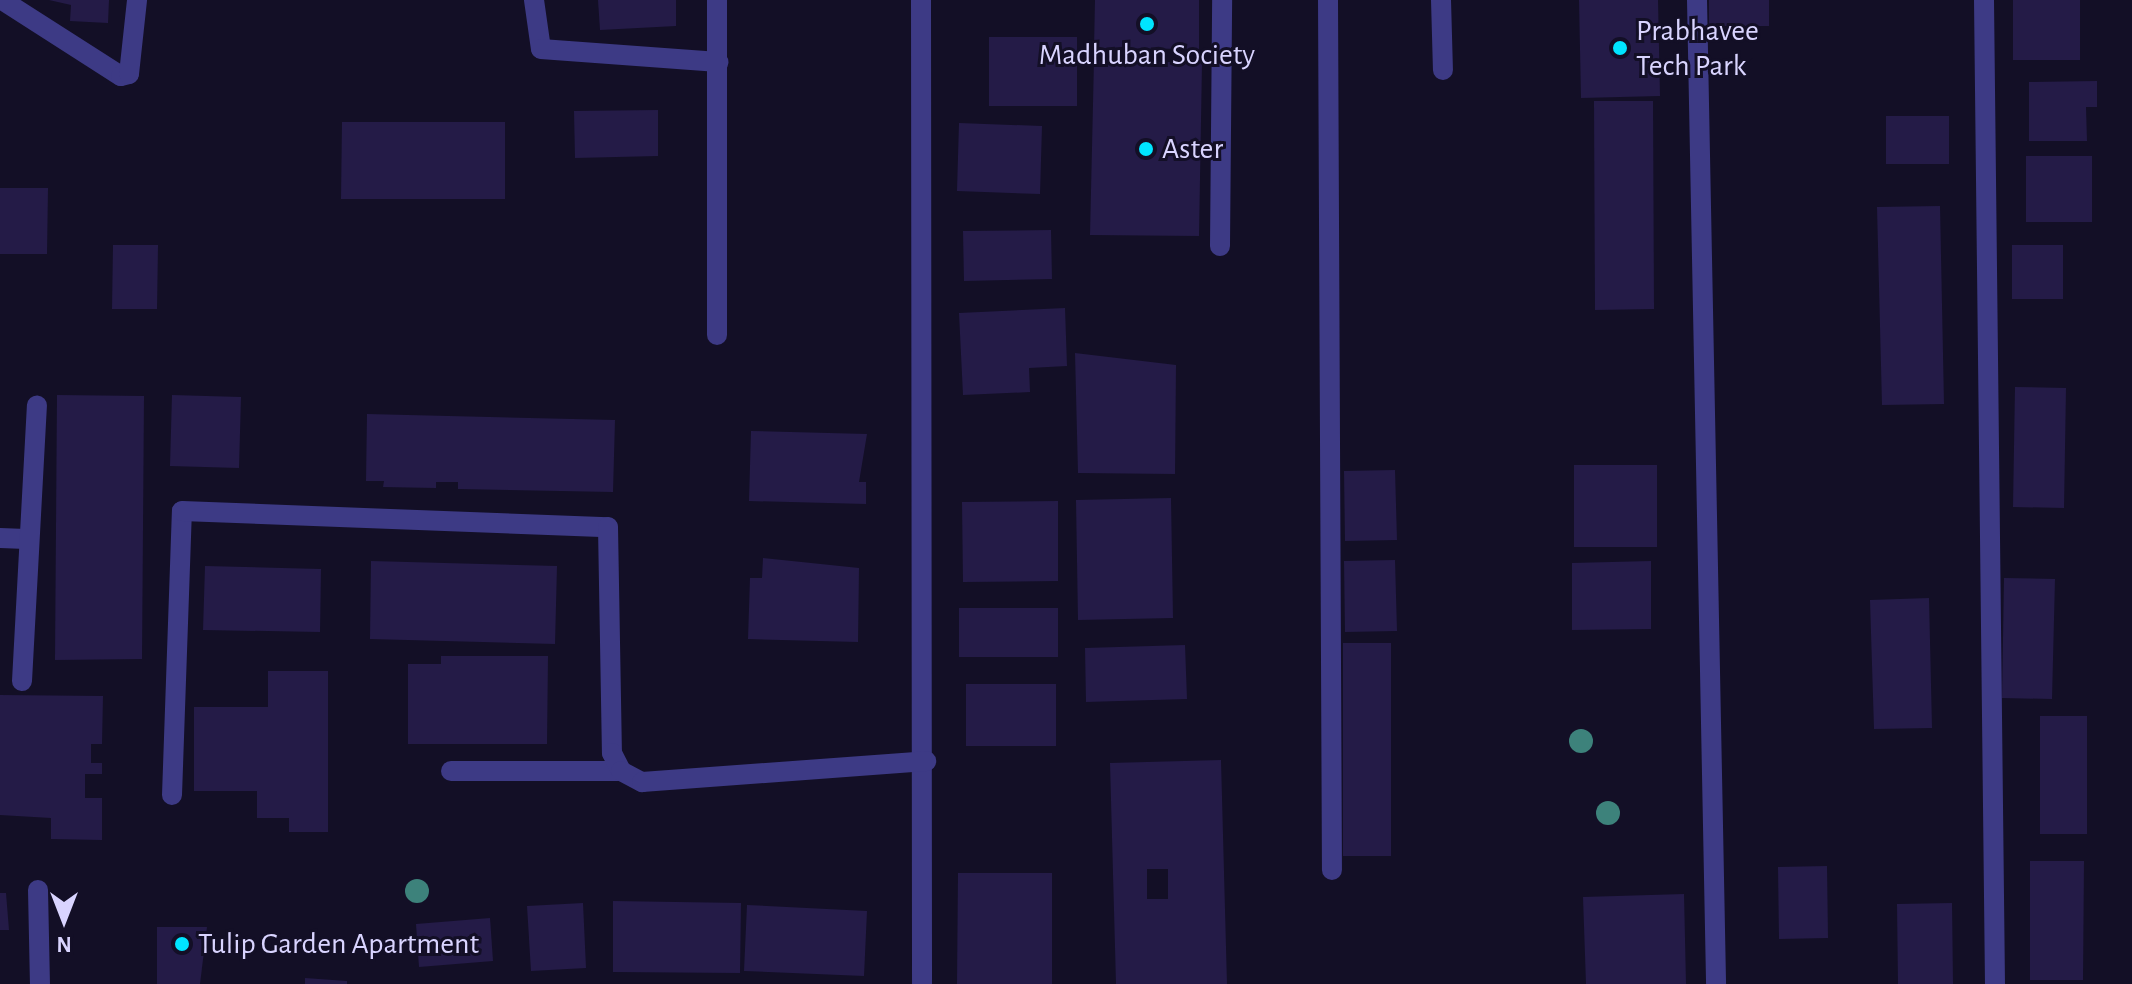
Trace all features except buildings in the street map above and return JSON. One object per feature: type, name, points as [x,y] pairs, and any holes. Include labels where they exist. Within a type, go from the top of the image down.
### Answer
[{"type":"street","points":[[2,0],[121,76],[129,74],[137,0]]},
{"type":"street","points":[[534,0],[541,49],[719,62]]},
{"type":"street","points":[[717,0],[717,335]]},
{"type":"street","points":[[921,0],[926,761],[922,984]]},
{"type":"street","points":[[1220,246],[1222,0]]},
{"type":"street","points":[[1328,0],[1332,870]]},
{"type":"street","points":[[1441,0],[1443,70]]},
{"type":"street","points":[[1697,0],[1716,984]]},
{"type":"street","points":[[1984,0],[1995,984]]},
{"type":"street","points":[[22,681],[26,539],[37,405]]},
{"type":"street","points":[[172,795],[182,511],[608,527],[612,753],[621,771]]},
{"type":"street","points":[[0,538],[26,539]]},
{"type":"street","points":[[451,771],[621,771],[642,782],[926,761]]},
{"type":"street","points":[[38,890],[40,984]]},
{"type":"place","name":"Madhuban Society","points":[[1147,24]]},
{"type":"place","name":"Prabhavee Tech Park","points":[[1620,48]]},
{"type":"place","name":"Aster","points":[[1146,149]]},
{"type":"place","name":"Tulip Garden Apartment","points":[[182,944]]}]
